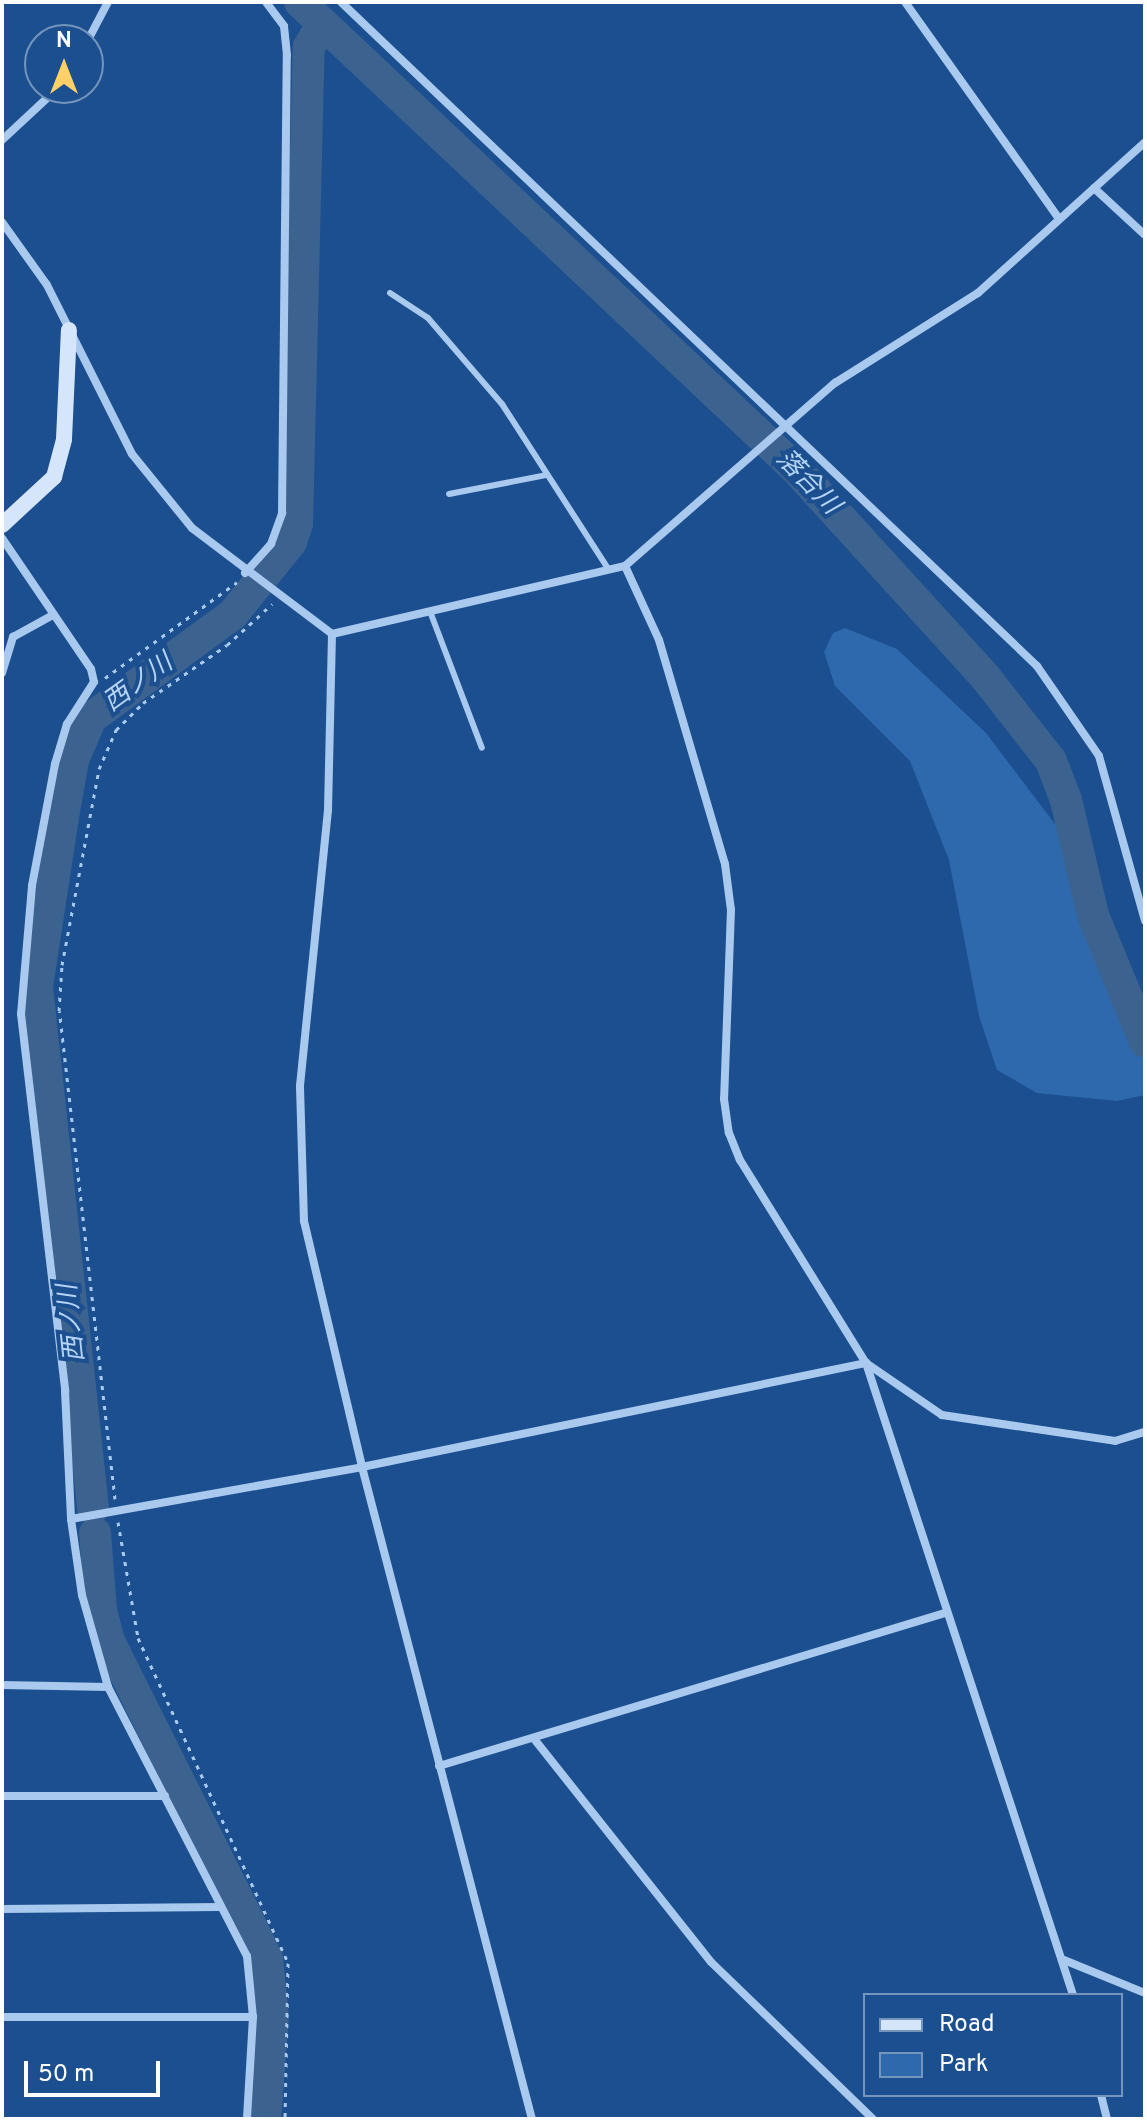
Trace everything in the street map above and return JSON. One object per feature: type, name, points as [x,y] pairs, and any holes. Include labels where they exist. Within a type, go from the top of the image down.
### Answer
[{"type":"street","points":[[96,24],[108,2]]},
{"type":"street","points":[[245,573],[271,544],[282,513],[287,55],[284,26],[266,2]]},
{"type":"street","points":[[341,2],[1037,666],[1099,756],[1145,921]]},
{"type":"street","points":[[905,2],[1059,219]]},
{"type":"street","points":[[2,140],[41,104]]},
{"type":"street","points":[[2,222],[47,285],[132,454],[192,528],[278,598],[332,634],[431,614],[625,566],[753,459],[835,383],[978,293],[1145,142]]},
{"type":"street","points":[[1094,188],[1145,235]]},
{"type":"street","points":[[2,525],[54,477],[64,439],[69,330]]},
{"type":"street","points":[[2,538],[51,616],[91,669],[94,682],[67,724],[55,764],[32,886],[21,1014],[65,1391],[71,1519],[88,1629],[108,1687],[247,1956],[253,2017],[247,2119]]},
{"type":"street","points":[[625,566],[659,640],[725,864],[731,910],[724,1099],[729,1133],[740,1160],[866,1363],[945,1613],[1064,1960],[1072,1993]]},
{"type":"street","points":[[2,673],[13,637],[51,616]]},
{"type":"street","points":[[332,634],[328,810],[300,1087],[298,1153],[304,1221],[362,1467],[532,2119]]},
{"type":"street","points":[[71,1519],[117,1514],[362,1467],[866,1363],[942,1415],[1115,1441],[1145,1432]]},
{"type":"street","points":[[439,1766],[535,1740],[945,1613]]},
{"type":"street","points":[[2,1685],[108,1687]]},
{"type":"street","points":[[535,1740],[711,1962],[873,2119]]},
{"type":"street","points":[[2,1796],[165,1796]]},
{"type":"street","points":[[2,1909],[221,1907]]},
{"type":"street","points":[[1064,1960],[1145,1993]]},
{"type":"street","points":[[2,2017],[253,2017]]},
{"type":"street","points":[[1102,2097],[1107,2119]]},
{"type":"lane","points":[[390,293],[428,318],[502,404],[609,570]]},
{"type":"lane","points":[[449,494],[547,475]]},
{"type":"lane","points":[[431,614],[482,748]]},
{"type":"path","points":[[94,682],[115,674],[227,593],[245,573]]},
{"type":"path","points":[[278,598],[227,645],[143,703],[116,730],[99,769],[62,965],[59,1011],[123,1572],[138,1638],[288,1963],[285,2119]]},
{"type":"green space","points":[[845,628],[897,649],[986,733],[1071,845],[1145,1003],[1145,1095],[1117,1101],[1037,1093],[997,1070],[979,1016],[949,860],[910,761],[835,686],[824,652],[833,633]]},
{"type":"waterway","name":"落合川","points":[[300,2],[796,469],[986,678],[1051,761],[1066,800],[1093,915],[1145,1042]]},
{"type":"waterway","name":"西ノ川","points":[[93,1508],[37,987],[63,817],[73,760],[91,718],[233,614],[291,542],[297,524],[309,47],[321,25]]},
{"type":"waterway","name":"西ノ川","points":[[95,1533],[101,1611],[109,1641],[267,1958],[273,2016],[265,2119]]}]
